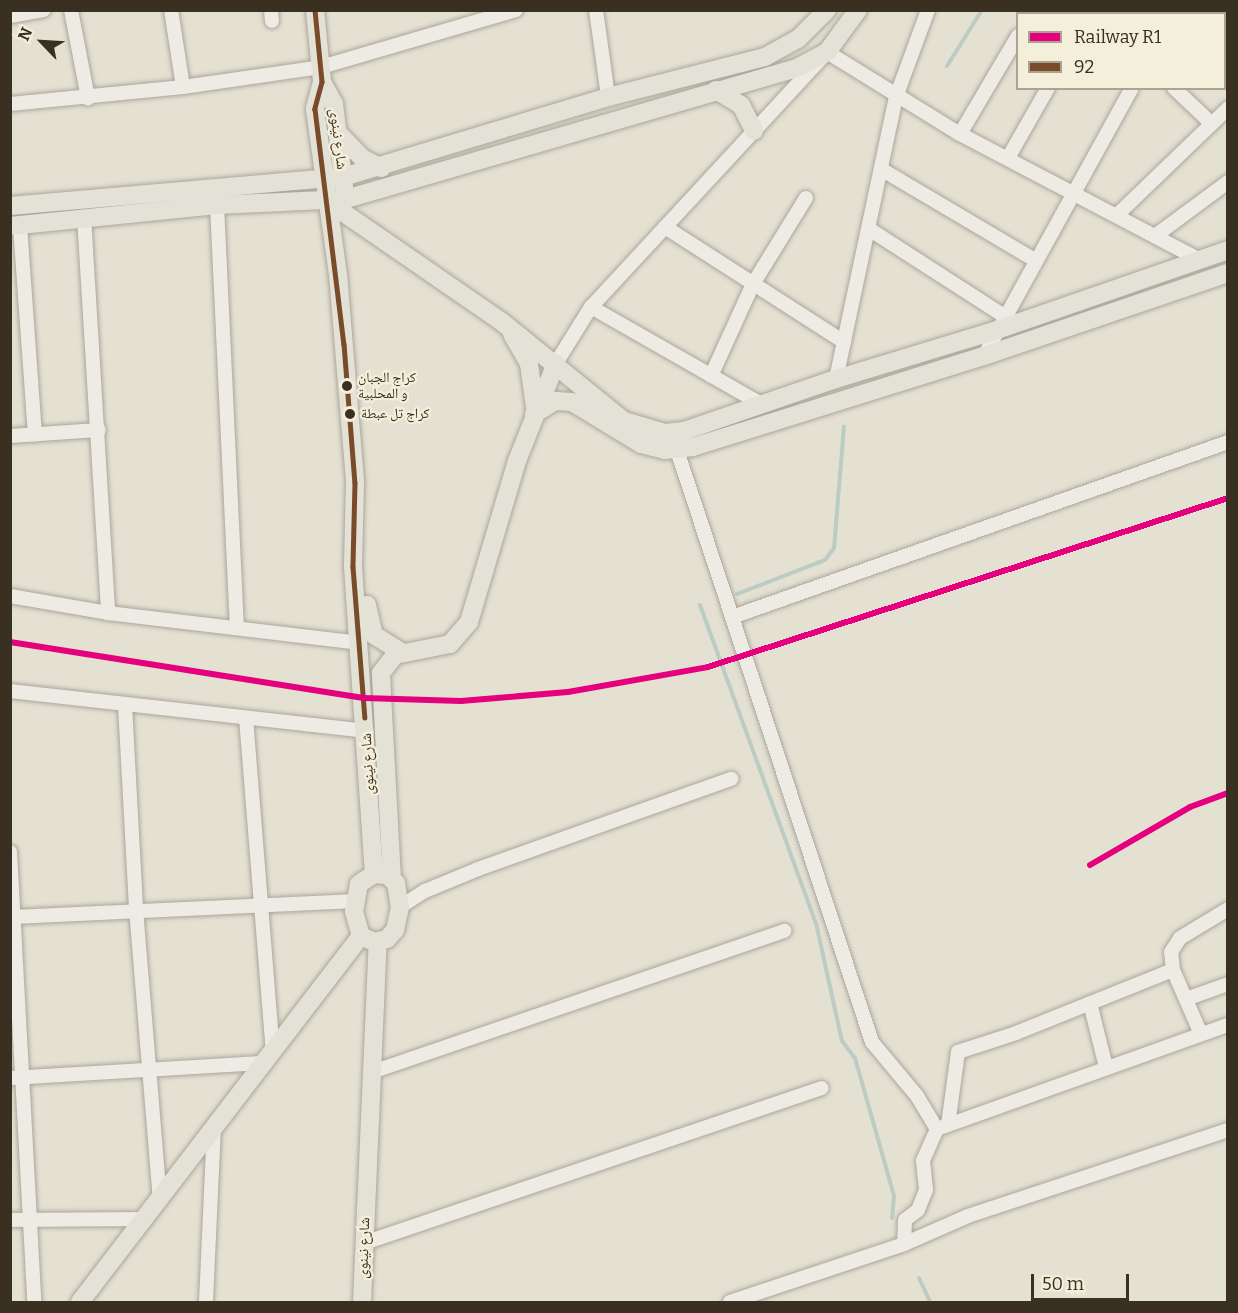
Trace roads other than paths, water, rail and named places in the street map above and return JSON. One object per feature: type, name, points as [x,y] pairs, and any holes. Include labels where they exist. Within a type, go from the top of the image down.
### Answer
[{"type":"main road","name":"شارع نينوى","points":[[315,10],[321,74],[315,109],[324,179],[337,201]]},
{"type":"main road","points":[[10,206],[344,177],[475,141],[608,97],[765,57],[798,39],[827,10]]},
{"type":"main road","points":[[15,226],[84,217],[217,205],[337,201],[796,68],[827,52],[858,10]]},
{"type":"main road","name":"شارع نينوى","points":[[321,74],[332,96],[344,177],[337,201],[344,344],[355,483],[356,549],[353,567],[367,731],[383,876]]},
{"type":"main road","points":[[716,90],[741,105],[754,131]]},
{"type":"main road","points":[[339,134],[362,158],[381,168]]},
{"type":"main road","points":[[475,141],[479,160]]},
{"type":"main road","points":[[337,201],[556,363],[642,437],[684,431],[1001,323],[1227,250]]},
{"type":"main road","points":[[534,414],[555,401],[573,402],[642,437],[676,450],[984,356],[1227,273]]},
{"type":"main road","points":[[502,322],[529,364],[534,414]]},
{"type":"main road","points":[[383,876],[379,680],[389,660],[403,653],[450,644],[469,622],[534,414],[556,363]]},
{"type":"main road","points":[[356,549],[363,569],[370,627],[379,642],[403,653]]},
{"type":"main road","points":[[370,939],[355,901],[359,884],[383,876]]},
{"type":"main road","points":[[80,1302],[268,1056],[370,939],[395,930],[400,907],[398,887],[383,876]]},
{"type":"main road","name":"شارع نينوى","points":[[362,1302],[372,1072],[370,939]]},
{"type":"street","points":[[10,16],[44,10]]},
{"type":"street","points":[[71,10],[88,98]]},
{"type":"street","points":[[171,10],[183,87]]},
{"type":"street","points":[[10,104],[321,74],[479,15],[516,10]]},
{"type":"street","points":[[596,10],[608,97]]},
{"type":"street","points":[[836,379],[896,98],[928,10]]},
{"type":"street","points":[[960,134],[1016,38]]},
{"type":"street","points":[[556,363],[591,307],[827,52],[896,98],[960,134],[1200,260]]},
{"type":"street","points":[[1008,158],[1047,90]]},
{"type":"street","points":[[984,356],[1129,90]]},
{"type":"street","points":[[1176,90],[1211,123]]},
{"type":"street","points":[[1117,216],[1227,108]]},
{"type":"street","points":[[881,169],[1035,260]]},
{"type":"street","points":[[1155,236],[1227,182]]},
{"type":"street","points":[[711,376],[753,284],[806,198]]},
{"type":"street","points":[[217,205],[237,627]]},
{"type":"street","points":[[84,217],[99,430],[108,613]]},
{"type":"street","points":[[15,226],[35,434]]},
{"type":"street","points":[[665,227],[844,342]]},
{"type":"street","points":[[869,229],[1001,323]]},
{"type":"street","points":[[591,307],[763,405]]},
{"type":"street","points":[[10,436],[99,430]]},
{"type":"street","points":[[732,617],[1227,442]]},
{"type":"street","points":[[676,450],[872,1042],[943,1127]]},
{"type":"street","points":[[10,596],[108,613],[360,643]]},
{"type":"street","points":[[10,691],[367,731]]},
{"type":"street","points":[[125,705],[136,909],[160,1198]]},
{"type":"street","points":[[17,1078],[268,1056],[246,718]]},
{"type":"street","points":[[400,907],[425,891],[478,869],[731,779]]},
{"type":"street","points":[[10,852],[15,917],[17,1078],[30,1220],[34,1302]]},
{"type":"street","points":[[15,917],[259,903],[355,901]]},
{"type":"street","points":[[1201,1034],[1173,970],[1173,944],[1227,909]]},
{"type":"street","points":[[372,1072],[785,931]]},
{"type":"street","points":[[904,1244],[905,1220],[918,1210],[926,1190],[923,1161],[943,1127],[958,1052],[1173,970]]},
{"type":"street","points":[[1186,999],[1227,984]]},
{"type":"street","points":[[1090,1003],[1106,1067]]},
{"type":"street","points":[[943,1127],[1227,1025]]},
{"type":"street","points":[[364,1243],[821,1088]]},
{"type":"street","points":[[206,1302],[214,1127]]},
{"type":"street","points":[[730,1302],[904,1244],[968,1215],[1227,1130]]},
{"type":"street","points":[[10,1220],[143,1220]]},
{"type":"waterway","points":[[947,66],[982,10]]},
{"type":"waterway","points":[[737,594],[825,560],[834,548],[844,426]]},
{"type":"waterway","points":[[700,605],[816,923],[842,1041],[855,1058],[894,1196],[892,1218]]},
{"type":"waterway","points":[[919,1278],[930,1302]]},
{"type":"rail line","name":"R1","points":[[10,642],[364,698],[461,701],[568,692],[708,667],[1228,498]]},
{"type":"rail line","name":"R1","points":[[1090,865],[1190,807],[1228,793]]},
{"type":"place","name":"كراج الجبان و المحلبية","points":[[347,386]]},
{"type":"place","name":"كراج تل عبطة","points":[[350,414]]}]
